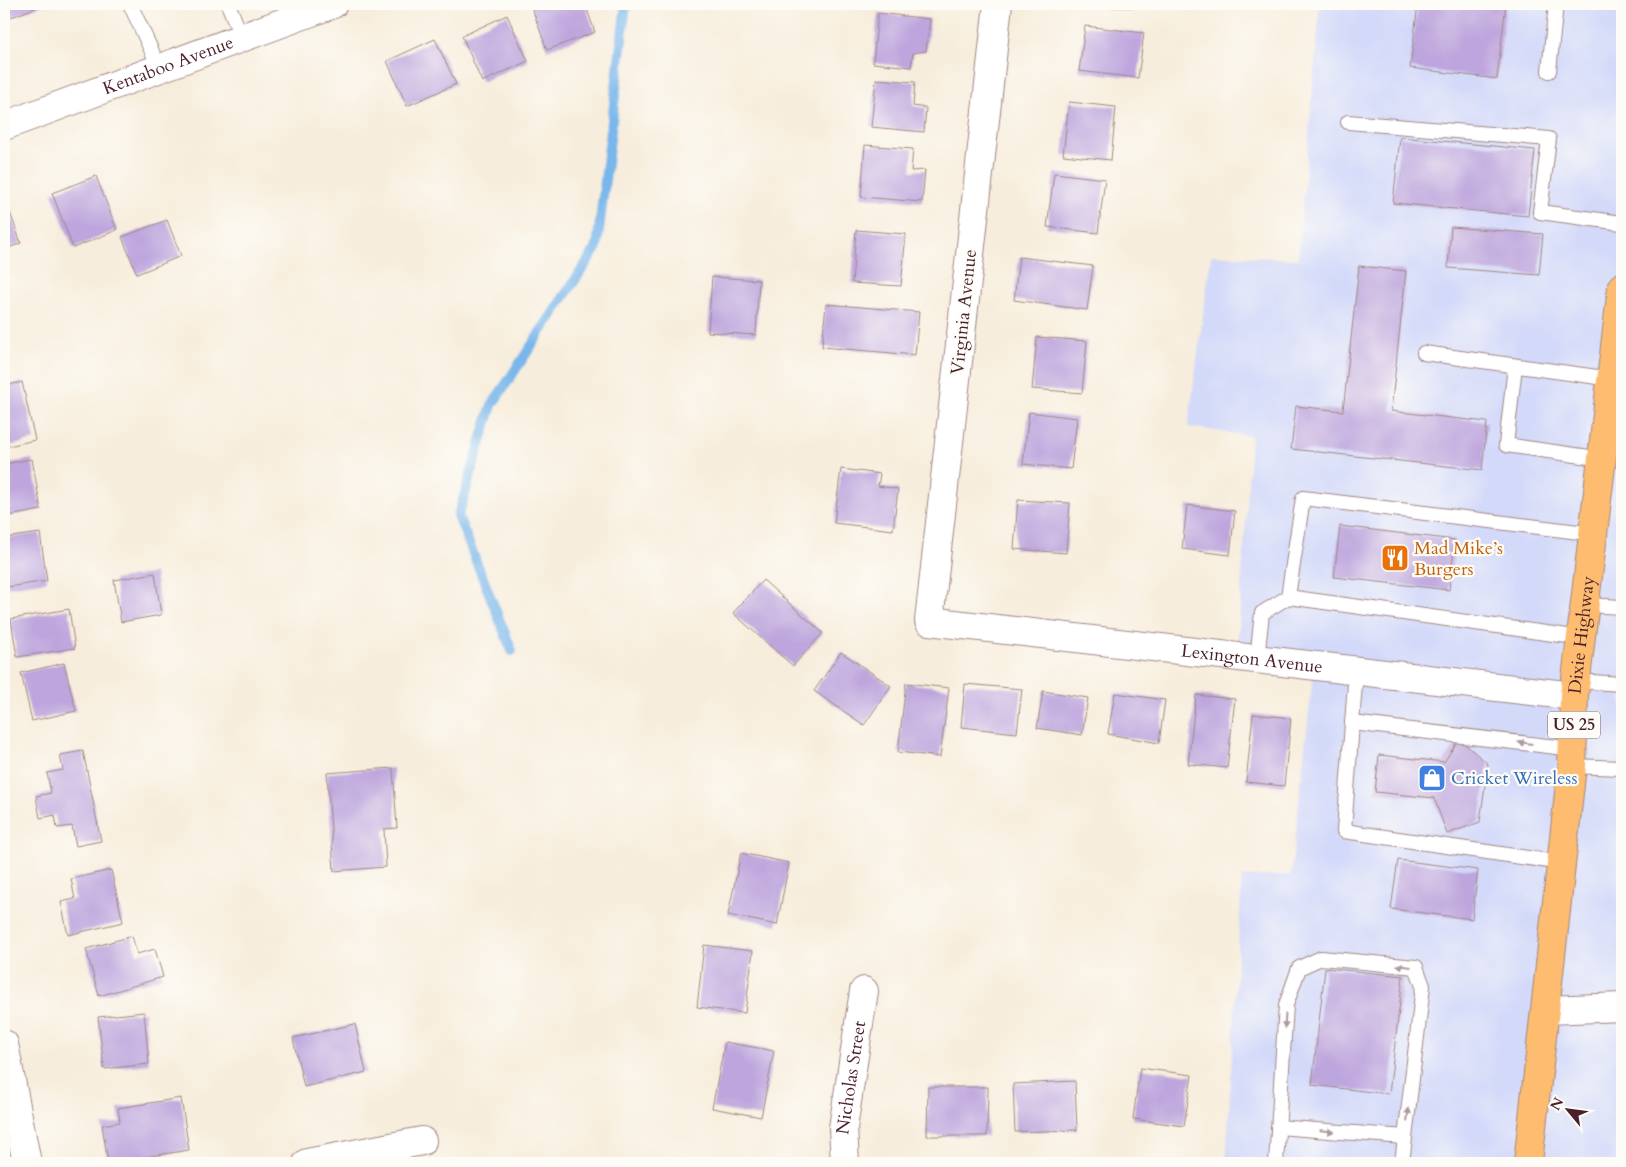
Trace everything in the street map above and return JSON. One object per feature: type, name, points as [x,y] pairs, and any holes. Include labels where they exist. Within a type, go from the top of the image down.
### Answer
[{"type":"main road","name":"Dixie Highway","points":[[1528,1163],[1547,1010],[1573,757],[1575,688],[1595,534],[1622,287]]},
{"type":"street","name":"Kentaboo Avenue","points":[[4,126],[333,4]]},
{"type":"street","name":"Virginia Avenue","points":[[929,621],[998,4]]},
{"type":"street","name":"Lexington Avenue","points":[[929,621],[1356,670],[1575,688]]},
{"type":"street","name":"Nicholas Street","points":[[844,1163],[843,1128],[864,991]]},
{"type":"street","points":[[1547,1010],[1622,1007]]},
{"type":"street","points":[[4,1044],[27,1163]]},
{"type":"street","points":[[307,1163],[422,1141]]},
{"type":"lane","points":[[130,4],[160,69]]},
{"type":"lane","points":[[228,4],[242,38]]},
{"type":"lane","points":[[1549,71],[1556,4]]},
{"type":"lane","points":[[1348,122],[1549,139],[1540,212],[1622,224]]},
{"type":"lane","points":[[1424,353],[1612,379]]},
{"type":"lane","points":[[1515,366],[1506,445],[1603,459]]},
{"type":"lane","points":[[1288,597],[1304,498],[1595,534]]},
{"type":"lane","points":[[1257,659],[1262,613],[1288,597],[1582,638]]},
{"type":"lane","points":[[1586,605],[1622,608]]},
{"type":"lane","points":[[1356,670],[1344,831],[1562,864]]},
{"type":"lane","points":[[1575,688],[1622,684]]},
{"type":"lane","points":[[1352,723],[1573,757],[1622,768]]},
{"type":"lane","points":[[1276,1163],[1286,1005],[1299,968],[1321,958],[1416,967],[1423,986],[1402,1163]]},
{"type":"lane","points":[[1278,1127],[1405,1137]]},
{"type":"shaded area","points":[[1320,4],[1622,4],[1622,1163],[1226,1163],[1242,877],[1291,875],[1314,666],[1237,656],[1251,436],[1188,427],[1211,255],[1298,259]]},
{"type":"building","points":[[4,4],[45,4],[4,20]]},
{"type":"building","points":[[585,4],[595,32],[547,50],[531,5]]},
{"type":"building","points":[[1088,4],[1138,4],[1138,7],[1088,7]]},
{"type":"building","points":[[1418,4],[1506,4],[1497,79],[1410,68]]},
{"type":"building","points":[[878,13],[930,19],[926,51],[913,53],[911,67],[873,63]]},
{"type":"building","points":[[507,15],[528,61],[482,82],[462,36]]},
{"type":"building","points":[[1085,26],[1144,33],[1138,78],[1079,71]]},
{"type":"building","points":[[435,39],[456,84],[407,106],[387,61]]},
{"type":"building","points":[[876,79],[915,82],[913,106],[926,108],[924,132],[871,127]]},
{"type":"building","points":[[1069,102],[1116,107],[1111,160],[1063,155]]},
{"type":"building","points":[[1400,137],[1535,150],[1528,216],[1393,203]]},
{"type":"building","points":[[865,145],[913,149],[911,171],[925,170],[922,202],[861,197]]},
{"type":"building","points":[[1054,173],[1105,179],[1098,233],[1047,227]]},
{"type":"building","points":[[96,176],[117,230],[73,248],[52,193]]},
{"type":"building","points":[[4,196],[21,243],[4,250]]},
{"type":"building","points":[[167,220],[181,256],[137,274],[122,237]]},
{"type":"building","points":[[1451,227],[1543,234],[1539,275],[1448,268]]},
{"type":"building","points":[[856,230],[906,234],[901,286],[852,283]]},
{"type":"building","points":[[1019,257],[1093,266],[1087,310],[1014,300]]},
{"type":"building","points":[[1359,266],[1406,271],[1391,411],[1487,422],[1482,470],[1291,449],[1296,406],[1343,411]]},
{"type":"building","points":[[712,277],[759,280],[756,335],[708,332]]},
{"type":"building","points":[[826,304],[919,312],[915,355],[822,347]]},
{"type":"building","points":[[1037,337],[1087,341],[1082,393],[1032,389]]},
{"type":"building","points":[[22,382],[35,440],[4,447],[4,386]]},
{"type":"building","points":[[1029,412],[1077,418],[1071,469],[1023,464]]},
{"type":"building","points":[[32,459],[41,510],[4,517],[4,464]]},
{"type":"building","points":[[841,469],[880,474],[878,486],[898,489],[893,530],[834,523]]},
{"type":"building","points":[[1018,500],[1070,503],[1066,553],[1014,549]]},
{"type":"building","points":[[1187,505],[1235,511],[1230,555],[1182,549]]},
{"type":"building","name":"Mad Mike’s Burgers","points":[[1340,526],[1455,540],[1449,590],[1334,577]]},
{"type":"building","points":[[40,533],[47,581],[8,587],[4,565],[4,538]]},
{"type":"building","points":[[155,573],[161,615],[121,622],[114,580]]},
{"type":"building","points":[[763,580],[823,633],[793,666],[733,613]]},
{"type":"building","points":[[69,609],[75,648],[17,657],[11,619]]},
{"type":"building","points":[[841,652],[891,686],[864,725],[814,691]]},
{"type":"building","points":[[64,663],[76,711],[32,721],[21,673]]},
{"type":"building","points":[[906,683],[949,688],[940,757],[898,752]]},
{"type":"building","points":[[965,684],[1022,689],[1017,733],[961,727]]},
{"type":"building","points":[[1043,691],[1088,698],[1082,735],[1037,728]]},
{"type":"building","points":[[1115,693],[1165,700],[1159,743],[1108,734]]},
{"type":"building","points":[[1196,695],[1235,699],[1227,768],[1188,764]]},
{"type":"building","points":[[1253,714],[1291,718],[1284,786],[1246,782]]},
{"type":"building","name":"Cricket Wireless","points":[[1459,739],[1488,764],[1480,822],[1447,834],[1434,798],[1375,792],[1379,755],[1444,762]]},
{"type":"building","points":[[83,751],[101,841],[76,846],[72,826],[57,828],[55,815],[40,818],[36,796],[51,793],[47,773],[63,770],[60,755]]},
{"type":"building","points":[[393,768],[397,828],[384,829],[386,867],[334,871],[327,773]]},
{"type":"building","points":[[741,853],[789,863],[777,925],[728,915]]},
{"type":"building","points":[[1398,860],[1478,870],[1472,919],[1391,909]]},
{"type":"building","points":[[111,870],[123,922],[68,935],[61,902],[75,899],[71,879]]},
{"type":"building","points":[[132,936],[137,954],[155,949],[163,977],[99,996],[86,949]]},
{"type":"building","points":[[704,945],[753,951],[745,1013],[697,1007]]},
{"type":"building","points":[[1325,968],[1403,976],[1389,1094],[1312,1085]]},
{"type":"building","points":[[144,1012],[149,1064],[104,1069],[98,1017]]},
{"type":"building","points":[[355,1024],[366,1072],[304,1087],[293,1038]]},
{"type":"building","points":[[725,1042],[774,1051],[761,1117],[712,1108]]},
{"type":"building","points":[[1140,1068],[1192,1075],[1184,1126],[1133,1119]]},
{"type":"building","points":[[1075,1081],[1077,1130],[1015,1132],[1013,1084]]},
{"type":"building","points":[[928,1087],[988,1087],[987,1136],[927,1136]]},
{"type":"building","points":[[181,1098],[189,1150],[108,1163],[102,1125],[120,1122],[118,1108]]},
{"type":"building","points":[[757,1159],[758,1163],[745,1163]]},
{"type":"waterway","points":[[512,651],[458,516],[492,405],[597,247],[626,4]]},
{"type":"place","name":"Mad Mike’s Burgers","points":[[1395,558]]},
{"type":"place","name":"Cricket Wireless","points":[[1432,778]]}]
